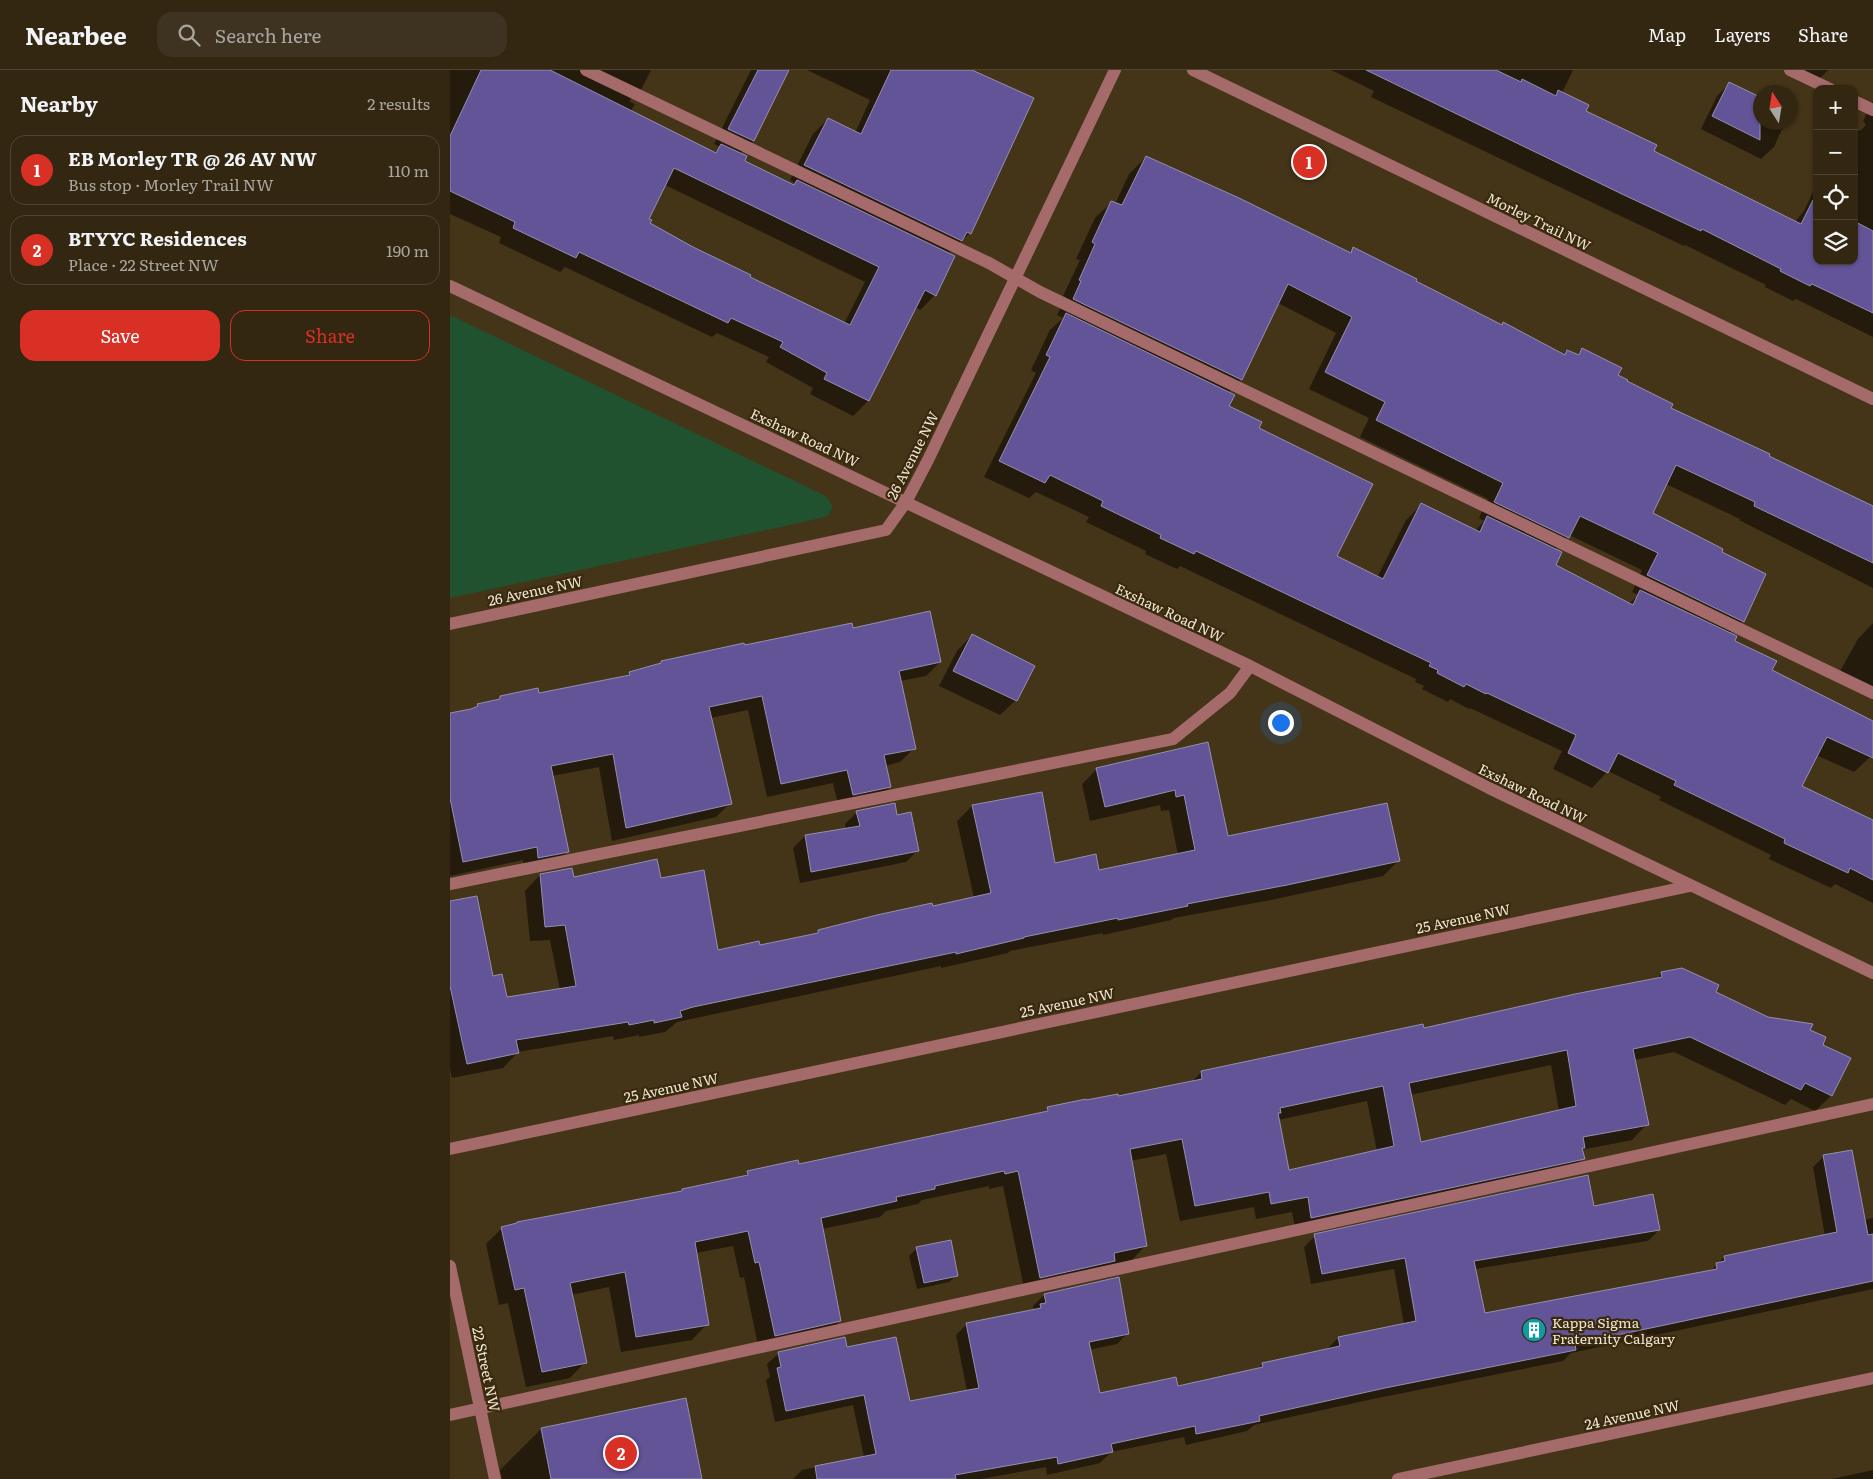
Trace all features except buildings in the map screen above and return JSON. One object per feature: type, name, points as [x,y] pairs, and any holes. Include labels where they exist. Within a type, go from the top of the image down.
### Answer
[{"type":"street","points":[[586,70],[989,263],[1040,292],[1873,693]]},
{"type":"street","name":"26 Avenue NW","points":[[450,624],[886,530],[906,502],[1115,70]]},
{"type":"street","name":"Morley Trail NW","points":[[1193,70],[1873,400]]},
{"type":"street","points":[[1790,70],[1822,85]]},
{"type":"street","points":[[1858,102],[1873,110]]},
{"type":"street","name":"Exshaw Road NW","points":[[450,286],[1250,666],[1489,788],[1873,973]]},
{"type":"street","points":[[450,884],[1173,739],[1230,693],[1250,666]]},
{"type":"street","name":"25 Avenue NW","points":[[450,1149],[1690,886]]},
{"type":"street","points":[[450,1415],[1873,1104]]},
{"type":"street","name":"22 Street NW","points":[[450,1266],[495,1479]]},
{"type":"street","name":"24 Avenue NW","points":[[1398,1479],[1873,1378]]},
{"type":"green space","points":[[450,315],[827,497],[833,507],[828,516],[808,521],[450,598]]},
{"type":"place","name":"EB Morley TR @ 26 AV NW","points":[[1309,162]]},
{"type":"place","name":"Kappa Sigma Fraternity Calgary","points":[[1534,1330]]},
{"type":"place","name":"BTYYC Residences","points":[[621,1453]]}]
